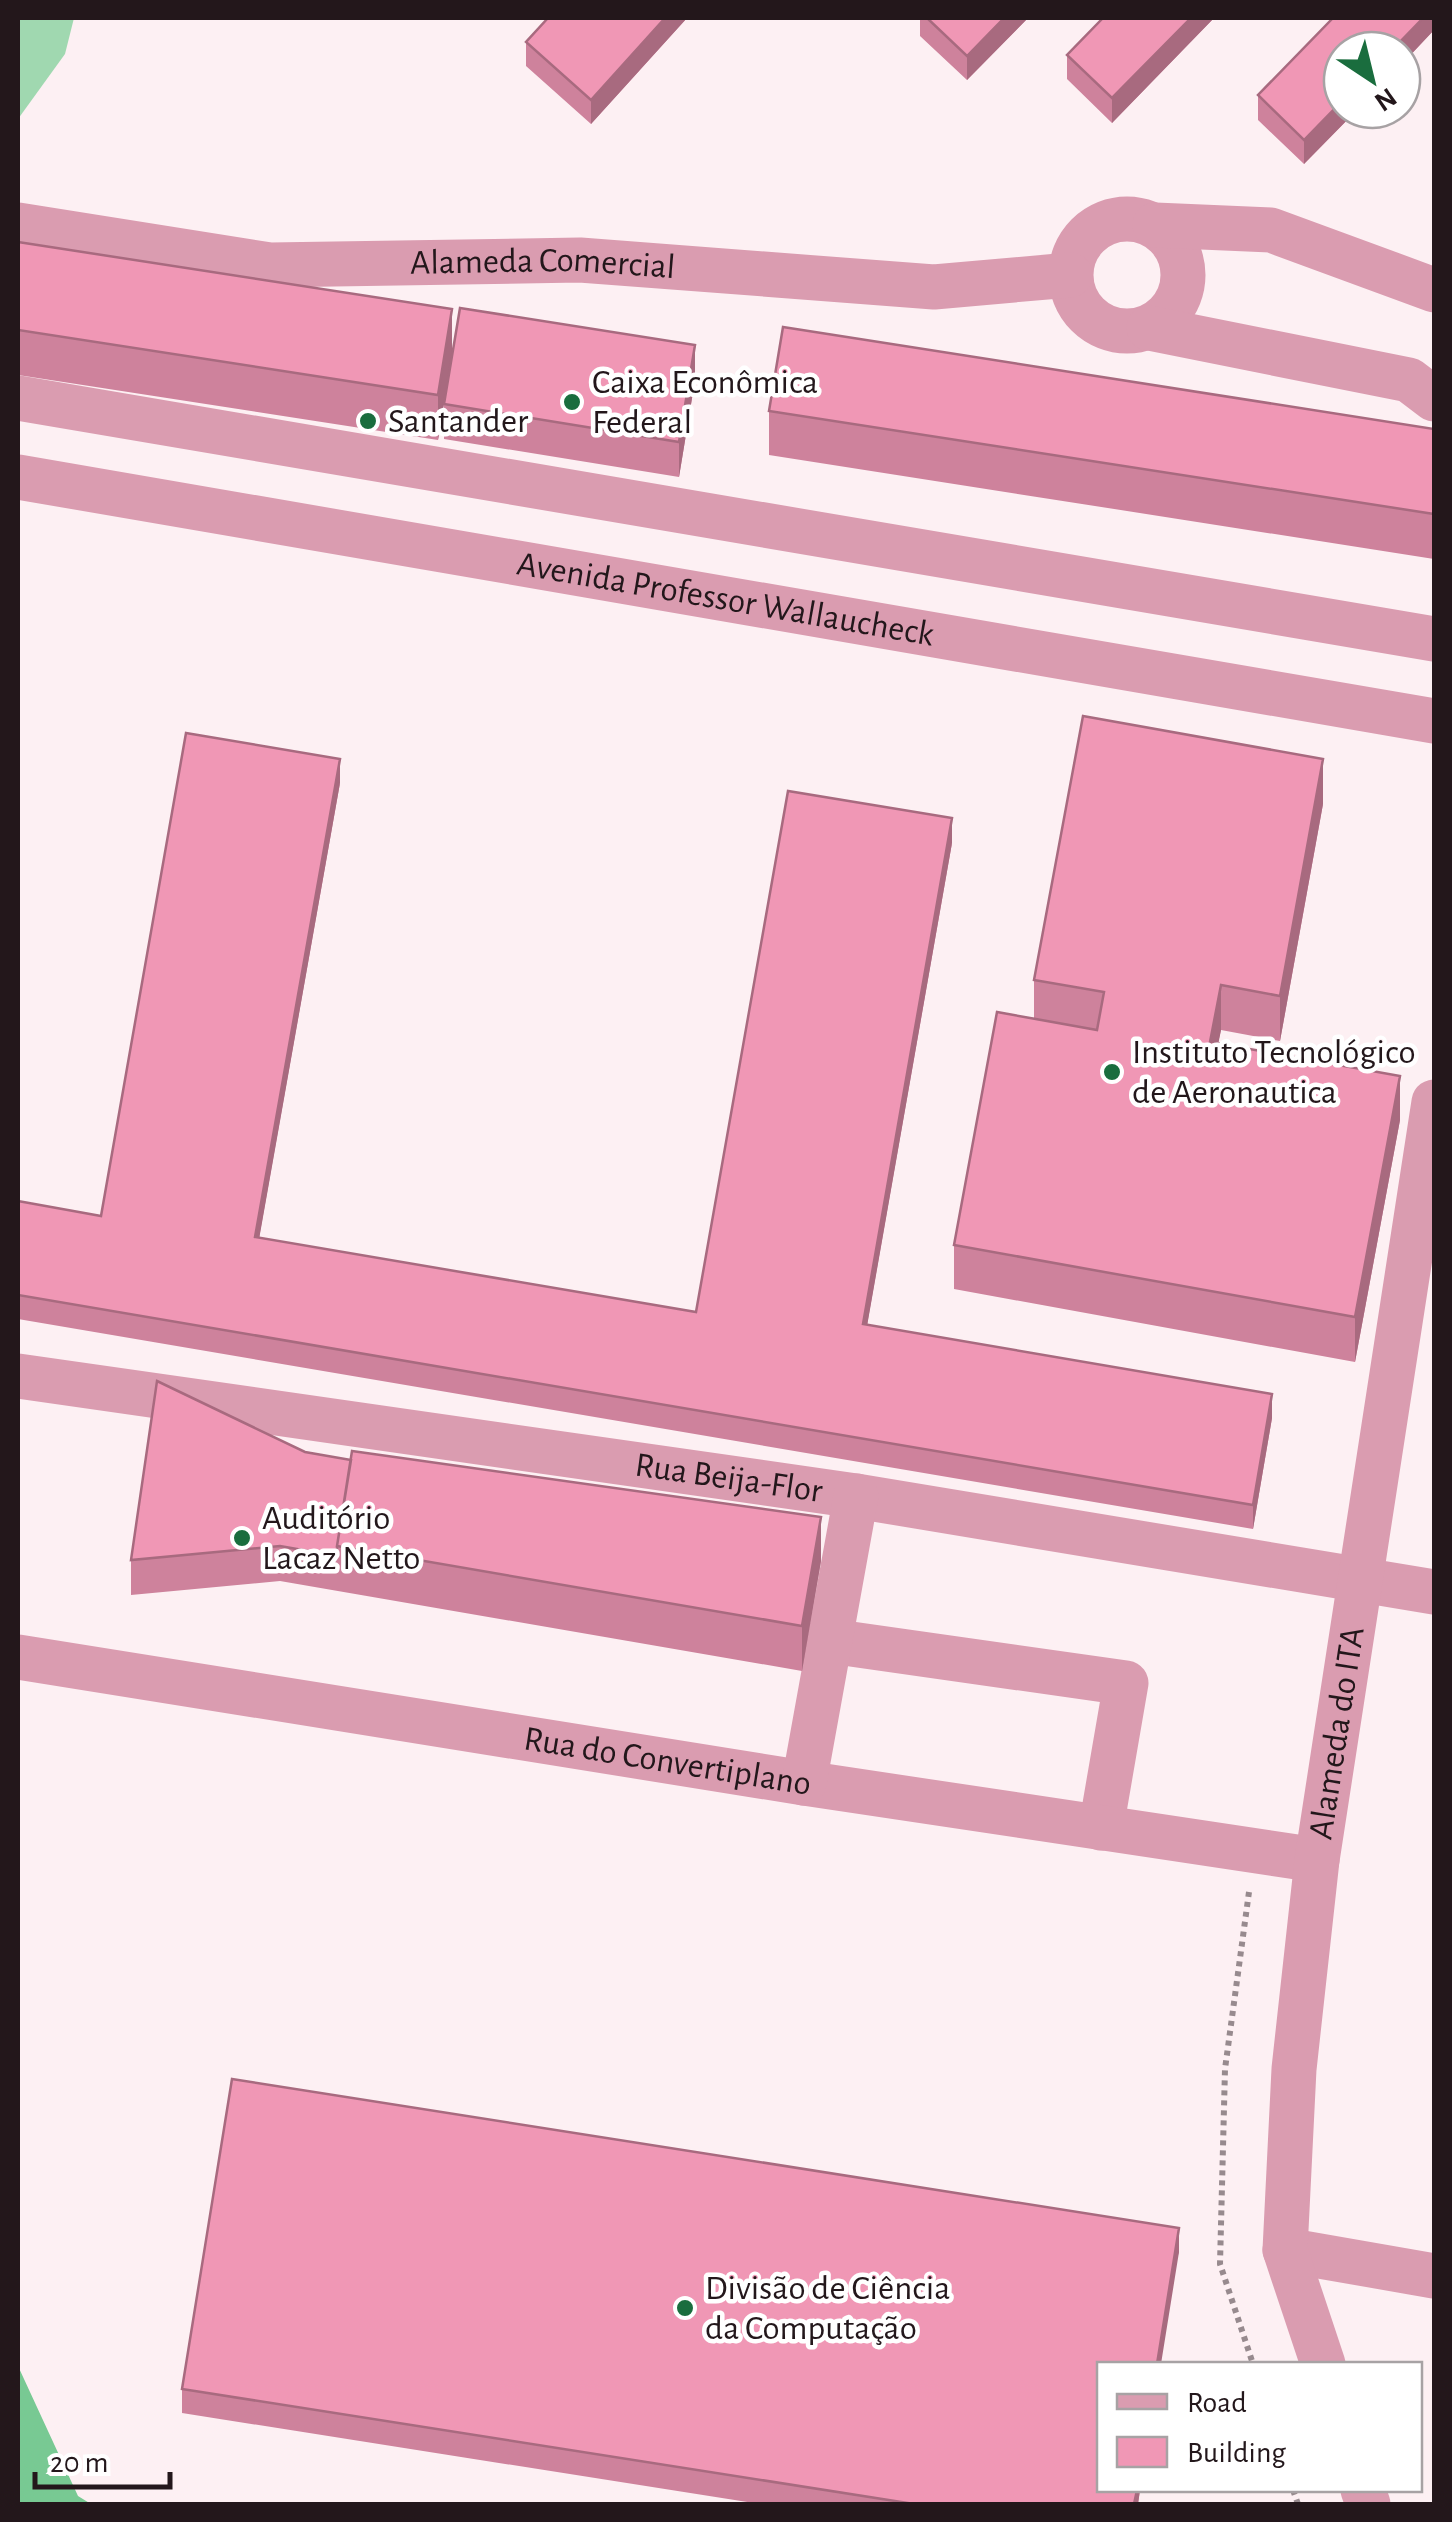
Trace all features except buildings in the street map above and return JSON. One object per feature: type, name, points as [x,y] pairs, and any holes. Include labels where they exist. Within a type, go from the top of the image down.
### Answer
[{"type":"lane","points":[[1155,225],[1169,236],[1184,269],[1183,287],[1176,304],[1148,328],[1112,330],[1095,322],[1081,310],[1073,293],[1070,274],[1074,255],[1099,226],[1117,219],[1155,225],[1271,230],[1434,290]]},
{"type":"lane","name":"Alameda Comercial","points":[[18,224],[270,265],[580,260],[934,287],[1070,274]]},
{"type":"lane","points":[[1148,328],[1409,380],[1434,400]]},
{"type":"lane","points":[[18,398],[1434,638]]},
{"type":"lane","name":"Avenida Professor Wallaucheck","points":[[18,478],[1434,721]]},
{"type":"lane","name":"Alameda do ITA","points":[[1321,2362],[1285,2250],[1294,2069],[1317,1860],[1434,1102]]},
{"type":"lane","name":"Rua Beija-Flor","points":[[18,1376],[856,1496],[1434,1592]]},
{"type":"lane","points":[[804,1784],[856,1496]]},
{"type":"lane","points":[[830,1641],[1126,1683],[1101,1828]]},
{"type":"lane","name":"Rua do Convertiplano","points":[[18,1657],[804,1784],[1317,1860]]},
{"type":"lane","points":[[1285,2250],[1434,2276]]},
{"type":"path","points":[[1252,2362],[1220,2264],[1225,2069],[1255,1851]]},
{"type":"shaded area","points":[[18,18],[74,18],[65,54],[18,119]]},
{"type":"shaded area","points":[[18,2366],[78,2496],[91,2504],[18,2504]]},
{"type":"place","name":"Caixa Econômica Federal","points":[[572,402]]},
{"type":"place","name":"Santander","points":[[368,421]]},
{"type":"place","name":"Instituto Tecnológico de Aeronautica","points":[[1112,1072]]},
{"type":"place","name":"Auditório Lacaz Netto","points":[[242,1538]]},
{"type":"place","name":"Divisão de Ciência da Computação","points":[[685,2308]]}]
